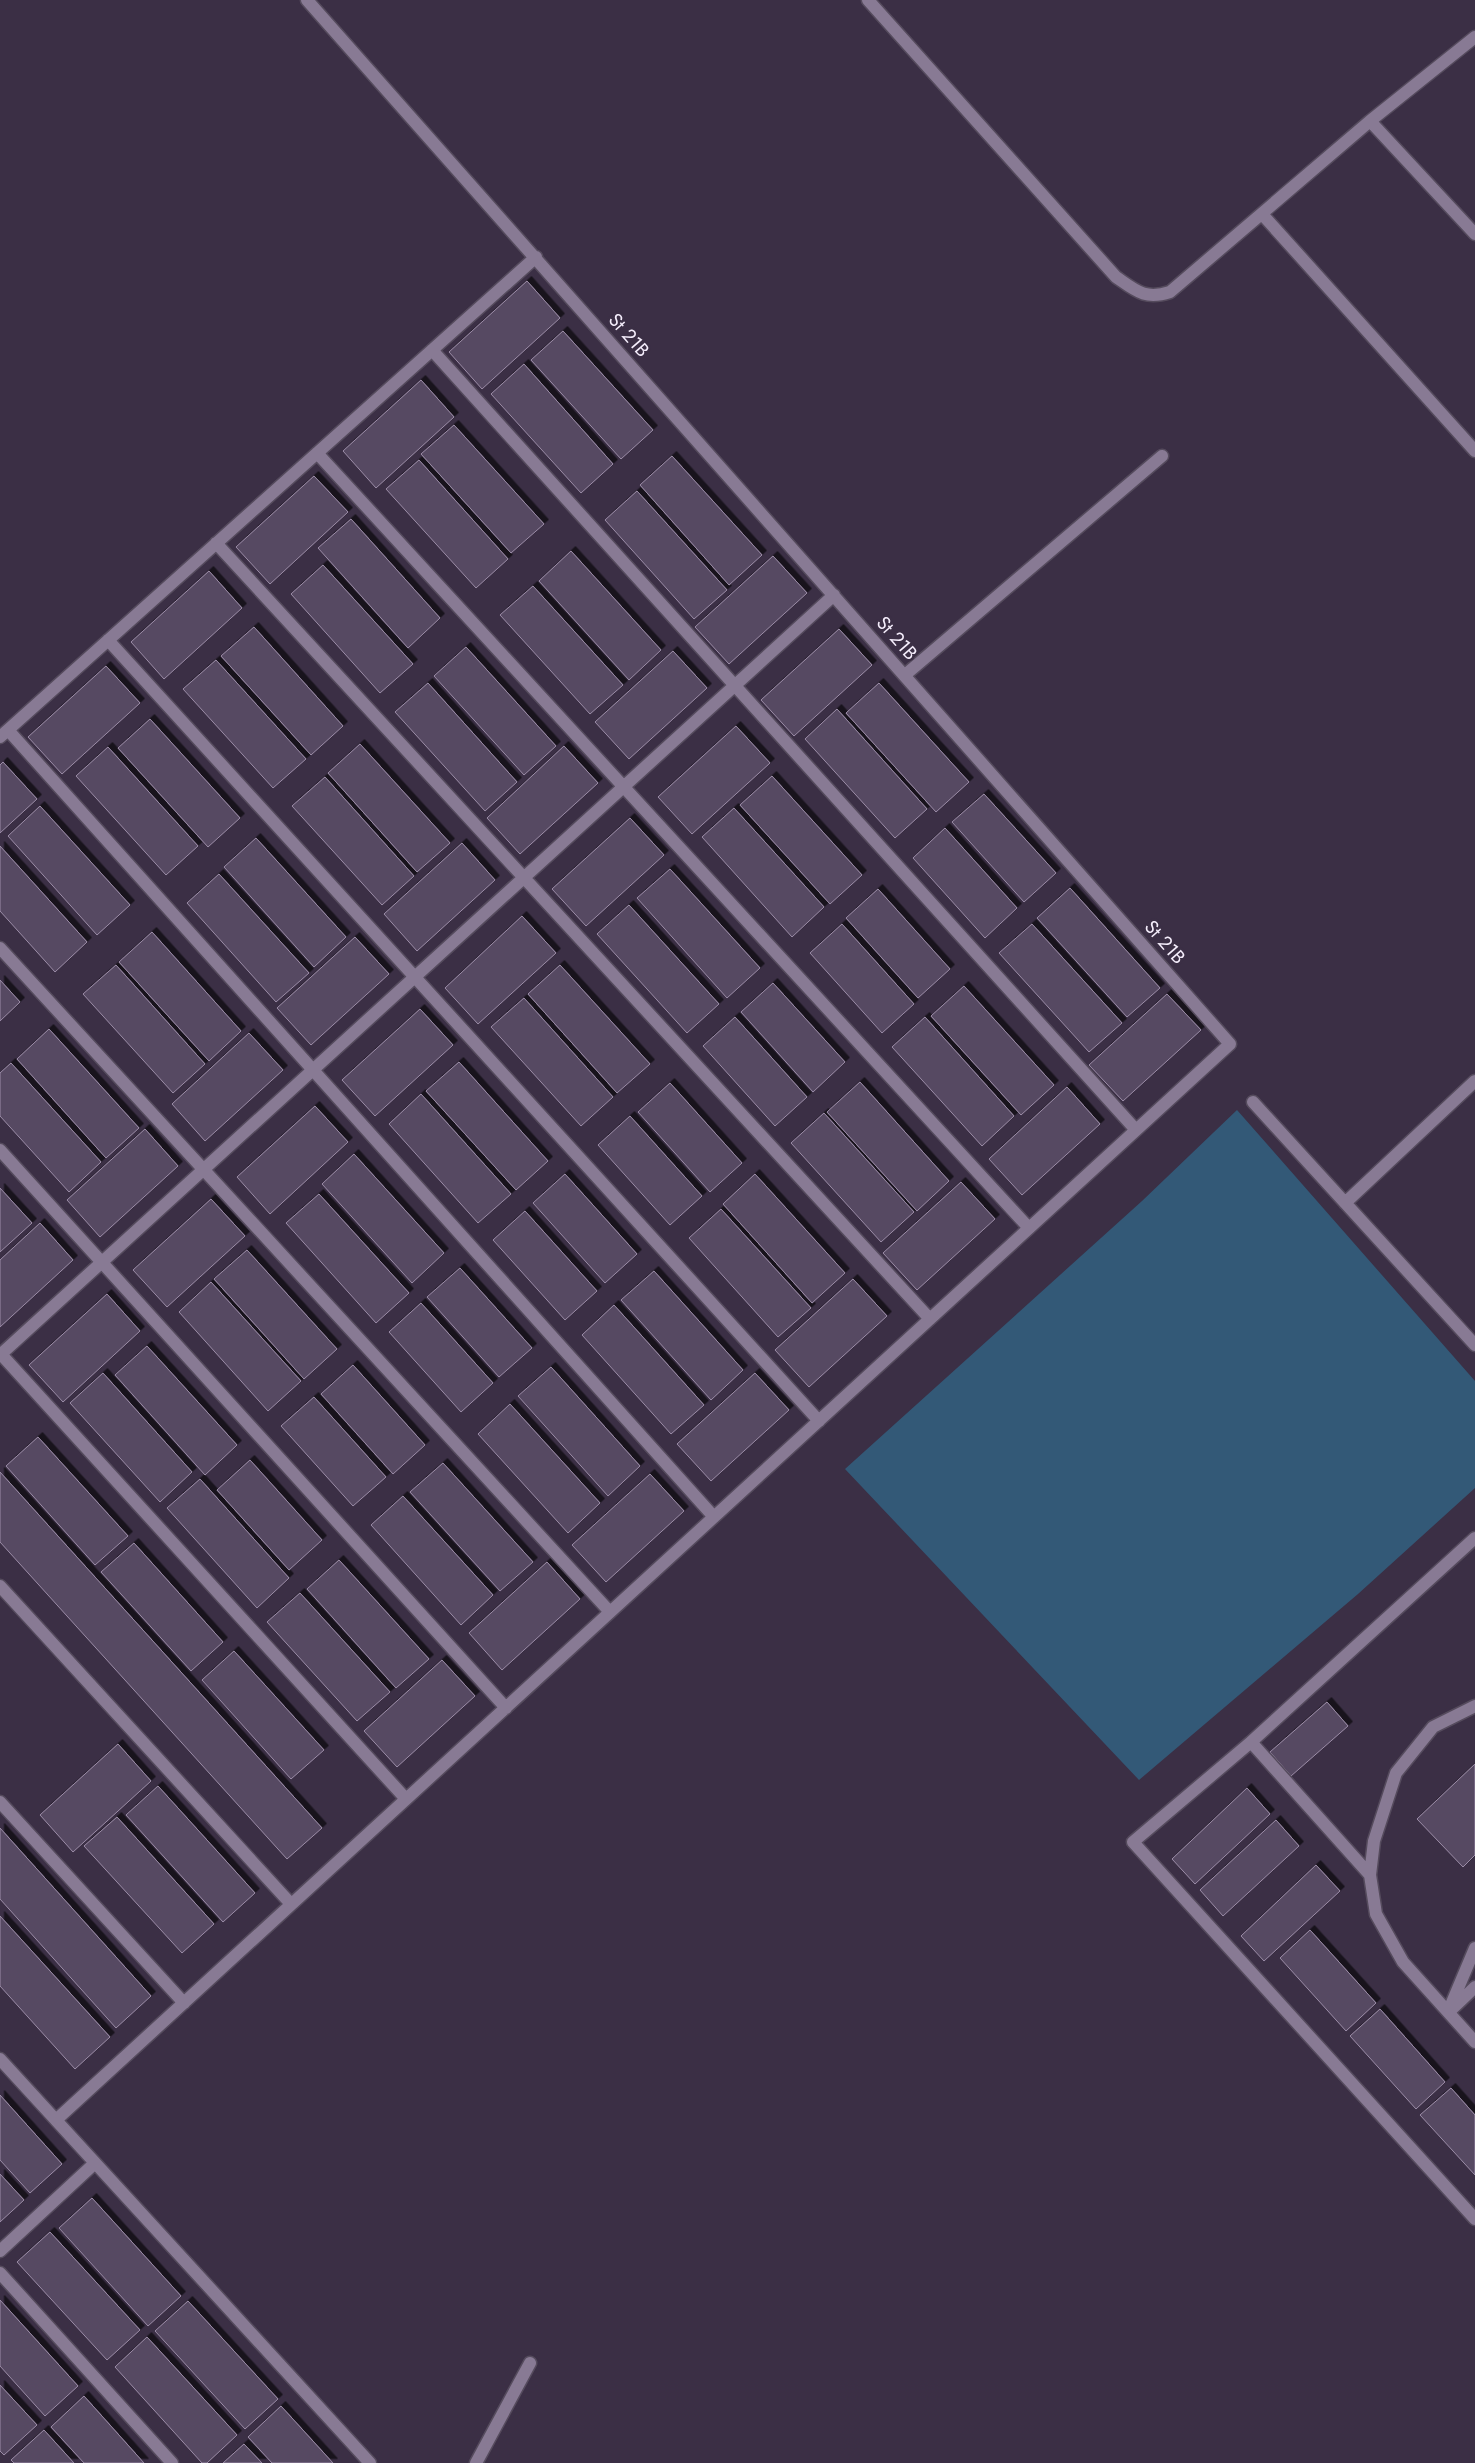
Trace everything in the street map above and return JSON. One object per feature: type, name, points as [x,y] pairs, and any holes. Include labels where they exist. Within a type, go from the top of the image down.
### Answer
[{"type":"street","name":"St 21B","points":[[307,0],[1230,1044],[1136,1130]]},
{"type":"street","points":[[868,0],[1116,277],[1138,292],[1156,297],[1170,292],[1370,121],[1475,37]]},
{"type":"street","points":[[1370,121],[1475,234]]},
{"type":"street","points":[[1262,214],[1475,451]]},
{"type":"street","points":[[536,257],[4,733],[313,1070],[714,1517]]},
{"type":"street","points":[[56,2120],[1136,1130],[432,350]]},
{"type":"street","points":[[317,454],[1030,1228]]},
{"type":"street","points":[[905,675],[1162,456]]},
{"type":"street","points":[[216,543],[930,1319]]},
{"type":"street","points":[[406,1799],[0,1354],[834,595]]},
{"type":"street","points":[[108,640],[819,1421]]},
{"type":"street","points":[[0,948],[610,1612]]},
{"type":"street","points":[[1345,1203],[1475,1081]]},
{"type":"street","points":[[1253,1102],[1475,1345]]},
{"type":"street","points":[[0,1150],[506,1708]]},
{"type":"street","points":[[1472,1546],[1251,1742],[1133,1842],[1475,2219]]},
{"type":"street","points":[[0,1586],[291,1904]]},
{"type":"street","points":[[1475,1706],[1432,1727],[1396,1773],[1374,1841],[1370,1875],[1376,1914],[1403,1962],[1475,2042]]},
{"type":"street","points":[[1251,1742],[1370,1875]]},
{"type":"street","points":[[0,1802],[184,2003]]},
{"type":"street","points":[[1448,2012],[1475,1948]]},
{"type":"street","points":[[1448,2012],[1475,1987]]},
{"type":"street","points":[[0,2059],[370,2463]]},
{"type":"street","points":[[0,2251],[95,2163]]},
{"type":"street","points":[[0,2273],[172,2463]]},
{"type":"street","points":[[476,2463],[530,2363]]},
{"type":"water","points":[[1237,1110],[1475,1381],[1475,1488],[1358,1594],[1139,1780],[845,1469],[1142,1201]]},
{"type":"building","points":[[527,281],[560,318],[482,389],[449,352]]},
{"type":"building","points":[[563,331],[653,430],[621,459],[531,360]]},
{"type":"building","points":[[524,364],[613,464],[581,493],[491,394]]},
{"type":"building","points":[[421,380],[454,417],[376,488],[343,451]]},
{"type":"building","points":[[454,425],[544,524],[511,553],[421,454]]},
{"type":"building","points":[[672,456],[762,555],[729,585],[640,485]]},
{"type":"building","points":[[419,460],[508,559],[476,588],[386,489]]},
{"type":"building","points":[[314,476],[348,512],[270,584],[236,547]]},
{"type":"building","points":[[637,491],[727,590],[694,619],[605,520]]},
{"type":"building","points":[[351,519],[440,618],[408,648],[318,548]]},
{"type":"building","points":[[571,551],[661,650],[629,680],[539,581]]},
{"type":"building","points":[[773,556],[807,593],[729,664],[695,627]]},
{"type":"building","points":[[323,565],[413,664],[380,693],[291,594]]},
{"type":"building","points":[[209,571],[242,608],[164,679],[131,642]]},
{"type":"building","points":[[533,586],[623,685],[590,714],[500,615]]},
{"type":"building","points":[[254,627],[343,726],[311,755],[221,656]]},
{"type":"building","points":[[839,629],[872,665],[794,736],[761,700]]},
{"type":"building","points":[[466,647],[556,746],[524,775],[434,676]]},
{"type":"building","points":[[673,651],[707,688],[629,759],[595,722]]},
{"type":"building","points":[[216,660],[306,759],[273,788],[183,689]]},
{"type":"building","points":[[106,666],[140,703],[62,774],[28,737]]},
{"type":"building","points":[[428,683],[517,782],[485,811],[395,712]]},
{"type":"building","points":[[879,683],[969,782],[936,812],[846,713]]},
{"type":"building","points":[[837,709],[927,809],[895,838],[805,739]]},
{"type":"building","points":[[150,719],[240,818],[208,847],[118,748]]},
{"type":"building","points":[[736,726],[770,763],[692,834],[658,797]]},
{"type":"building","points":[[360,744],[450,843],[417,872],[328,773]]},
{"type":"building","points":[[564,746],[598,783],[520,854],[487,818]]},
{"type":"building","points":[[108,747],[198,846],[166,875],[76,776]]},
{"type":"building","points":[[3,762],[37,799],[0,833],[0,765]]},
{"type":"building","points":[[772,776],[862,875],[830,904],[740,805]]},
{"type":"building","points":[[325,777],[414,876],[382,905],[292,806]]},
{"type":"building","points":[[984,794],[1056,873],[1024,902],[952,822]]},
{"type":"building","points":[[40,806],[130,905],[97,935],[8,836]]},
{"type":"building","points":[[734,808],[824,907],[792,937],[702,837]]},
{"type":"building","points":[[630,818],[664,855],[586,926],[552,889]]},
{"type":"building","points":[[945,828],[1017,908],[985,938],[913,858]]},
{"type":"building","points":[[256,838],[346,937],[314,967],[224,867]]},
{"type":"building","points":[[462,843],[495,880],[417,951],[384,914]]},
{"type":"building","points":[[0,846],[87,942],[55,972],[0,911]]},
{"type":"building","points":[[670,869],[760,968],[727,998],[637,898]]},
{"type":"building","points":[[219,874],[309,973],[276,1002],[187,903]]},
{"type":"building","points":[[1070,888],[1160,988],[1127,1017],[1037,918]]},
{"type":"building","points":[[878,889],[950,969],[918,998],[846,918]]},
{"type":"building","points":[[629,905],[719,1004],[687,1033],[597,934]]},
{"type":"building","points":[[522,916],[556,953],[478,1024],[445,988]]},
{"type":"building","points":[[842,924],[914,1004],[882,1033],[810,953]]},
{"type":"building","points":[[1032,924],[1122,1023],[1089,1052],[999,953]]},
{"type":"building","points":[[152,932],[241,1031],[209,1061],[119,962]]},
{"type":"building","points":[[355,937],[389,974],[311,1045],[277,1008]]},
{"type":"building","points":[[116,965],[205,1064],[173,1093],[83,994]]},
{"type":"building","points":[[560,965],[650,1064],[617,1093],[528,994]]},
{"type":"building","points":[[0,980],[20,1002],[0,1021]]},
{"type":"building","points":[[773,983],[845,1062],[813,1092],[741,1012]]},
{"type":"building","points":[[964,986],[1054,1085],[1021,1115],[931,1016]]},
{"type":"building","points":[[1167,994],[1201,1030],[1123,1101],[1089,1065]]},
{"type":"building","points":[[524,998],[613,1097],[581,1126],[491,1027]]},
{"type":"building","points":[[420,1009],[453,1045],[375,1116],[342,1080]]},
{"type":"building","points":[[735,1017],[807,1097],[775,1126],[703,1046]]},
{"type":"building","points":[[925,1017],[1014,1116],[982,1146],[892,1047]]},
{"type":"building","points":[[49,1029],[139,1128],[106,1158],[17,1059]]},
{"type":"building","points":[[249,1033],[283,1070],[205,1141],[172,1104]]},
{"type":"building","points":[[459,1062],[548,1161],[516,1190],[426,1091]]},
{"type":"building","points":[[11,1063],[101,1162],[69,1192],[0,1116],[0,1073]]},
{"type":"building","points":[[860,1082],[949,1181],[917,1211],[827,1112]]},
{"type":"building","points":[[670,1083],[742,1163],[710,1192],[638,1112]]},
{"type":"building","points":[[1067,1087],[1100,1124],[1022,1195],[989,1159]]},
{"type":"building","points":[[421,1094],[511,1194],[478,1223],[389,1124]]},
{"type":"building","points":[[315,1106],[348,1142],[270,1214],[237,1177]]},
{"type":"building","points":[[824,1113],[914,1212],[881,1242],[791,1143]]},
{"type":"building","points":[[630,1116],[702,1196],[670,1225],[598,1145]]},
{"type":"building","points":[[145,1129],[178,1166],[100,1237],[67,1200]]},
{"type":"building","points":[[354,1154],[444,1253],[412,1283],[322,1184]]},
{"type":"building","points":[[565,1174],[637,1254],[605,1283],[533,1203]]},
{"type":"building","points":[[755,1174],[845,1273],[812,1303],[723,1204]]},
{"type":"building","points":[[961,1182],[995,1219],[917,1290],[883,1253]]},
{"type":"building","points":[[0,1188],[32,1223],[0,1252]]},
{"type":"building","points":[[319,1194],[409,1293],[376,1323],[286,1223]]},
{"type":"building","points":[[211,1199],[245,1236],[167,1307],[133,1270]]},
{"type":"building","points":[[721,1209],[811,1308],[778,1337],[689,1238]]},
{"type":"building","points":[[525,1211],[597,1291],[565,1320],[493,1240]]},
{"type":"building","points":[[40,1223],[73,1260],[0,1327],[0,1260]]},
{"type":"building","points":[[247,1250],[337,1349],[304,1379],[214,1279]]},
{"type":"building","points":[[460,1268],[532,1348],[499,1377],[427,1297]]},
{"type":"building","points":[[654,1271],[743,1370],[711,1400],[621,1300]]},
{"type":"building","points":[[853,1279],[887,1316],[809,1387],[775,1350]]},
{"type":"building","points":[[211,1282],[301,1381],[268,1411],[179,1312]]},
{"type":"building","points":[[107,1294],[140,1331],[63,1402],[29,1365]]},
{"type":"building","points":[[421,1303],[493,1383],[461,1412],[389,1332]]},
{"type":"building","points":[[614,1305],[704,1405],[671,1434],[582,1335]]},
{"type":"building","points":[[147,1346],[237,1445],[205,1475],[115,1375]]},
{"type":"building","points":[[353,1365],[425,1445],[393,1474],[321,1394]]},
{"type":"building","points":[[551,1367],[640,1466],[608,1496],[518,1396]]},
{"type":"building","points":[[103,1373],[192,1472],[160,1502],[70,1403]]},
{"type":"building","points":[[755,1373],[789,1410],[711,1481],[677,1444]]},
{"type":"building","points":[[314,1397],[386,1477],[353,1506],[281,1426]]},
{"type":"building","points":[[510,1404],[600,1503],[568,1533],[478,1434]]},
{"type":"building","points":[[38,1437],[128,1536],[95,1565],[6,1466]]},
{"type":"building","points":[[250,1460],[322,1540],[289,1570],[217,1490]]},
{"type":"building","points":[[443,1463],[533,1562],[500,1591],[410,1492]]},
{"type":"building","points":[[0,1472],[322,1828],[287,1859],[0,1542]]},
{"type":"building","points":[[650,1474],[684,1511],[606,1582],[572,1545]]},
{"type":"building","points":[[200,1479],[289,1578],[257,1608],[167,1508]]},
{"type":"building","points":[[403,1496],[493,1595],[461,1625],[371,1525]]},
{"type":"building","points":[[134,1543],[223,1642],[191,1671],[101,1572]]},
{"type":"building","points":[[339,1560],[429,1659],[396,1688],[307,1589]]},
{"type":"building","points":[[547,1562],[580,1599],[502,1670],[469,1633]]},
{"type":"building","points":[[300,1593],[390,1692],[357,1721],[267,1622]]},
{"type":"building","points":[[234,1651],[324,1750],[291,1779],[202,1680]]},
{"type":"building","points":[[442,1660],[475,1696],[397,1767],[364,1731]]},
{"type":"building","points":[[1327,1702],[1348,1726],[1291,1776],[1270,1752]]},
{"type":"building","points":[[118,1744],[151,1781],[73,1852],[40,1815]]},
{"type":"building","points":[[1475,1764],[1475,1855],[1463,1867],[1417,1819]]},
{"type":"building","points":[[158,1786],[255,1893],[223,1922],[126,1815]]},
{"type":"building","points":[[1247,1788],[1270,1814],[1195,1884],[1172,1859]]},
{"type":"building","points":[[117,1817],[214,1924],[182,1953],[84,1846]]},
{"type":"building","points":[[1276,1820],[1299,1846],[1223,1916],[1200,1890]]},
{"type":"building","points":[[0,1828],[151,1996],[116,2028],[0,1899]]},
{"type":"building","points":[[1316,1865],[1340,1891],[1264,1961],[1241,1936]]},
{"type":"building","points":[[0,1916],[110,2037],[75,2069],[0,1986]]},
{"type":"building","points":[[1310,1930],[1376,2003],[1346,2031],[1280,1958]]},
{"type":"building","points":[[1380,2009],[1445,2082],[1416,2109],[1350,2036]]},
{"type":"building","points":[[1451,2088],[1475,2115],[1475,2175],[1420,2115]]},
{"type":"building","points":[[0,2095],[62,2164],[30,2193],[0,2160]]},
{"type":"building","points":[[0,2174],[24,2200],[0,2222]]},
{"type":"building","points":[[92,2198],[181,2296],[148,2326],[59,2228]]},
{"type":"building","points":[[50,2232],[140,2330],[107,2360],[17,2262]]},
{"type":"building","points":[[0,2300],[78,2386],[45,2416],[0,2366]]},
{"type":"building","points":[[188,2301],[278,2399],[245,2429],[155,2331]]},
{"type":"building","points":[[147,2337],[237,2435],[207,2463],[202,2463],[115,2367]]},
{"type":"building","points":[[0,2385],[37,2425],[4,2455],[0,2451]]},
{"type":"building","points":[[84,2396],[144,2463],[84,2463],[51,2427]]},
{"type":"building","points":[[281,2406],[333,2463],[272,2463],[248,2437]]},
{"type":"building","points":[[44,2430],[74,2463],[14,2463],[11,2460]]},
{"type":"building","points":[[244,2444],[262,2463],[223,2463]]}]
